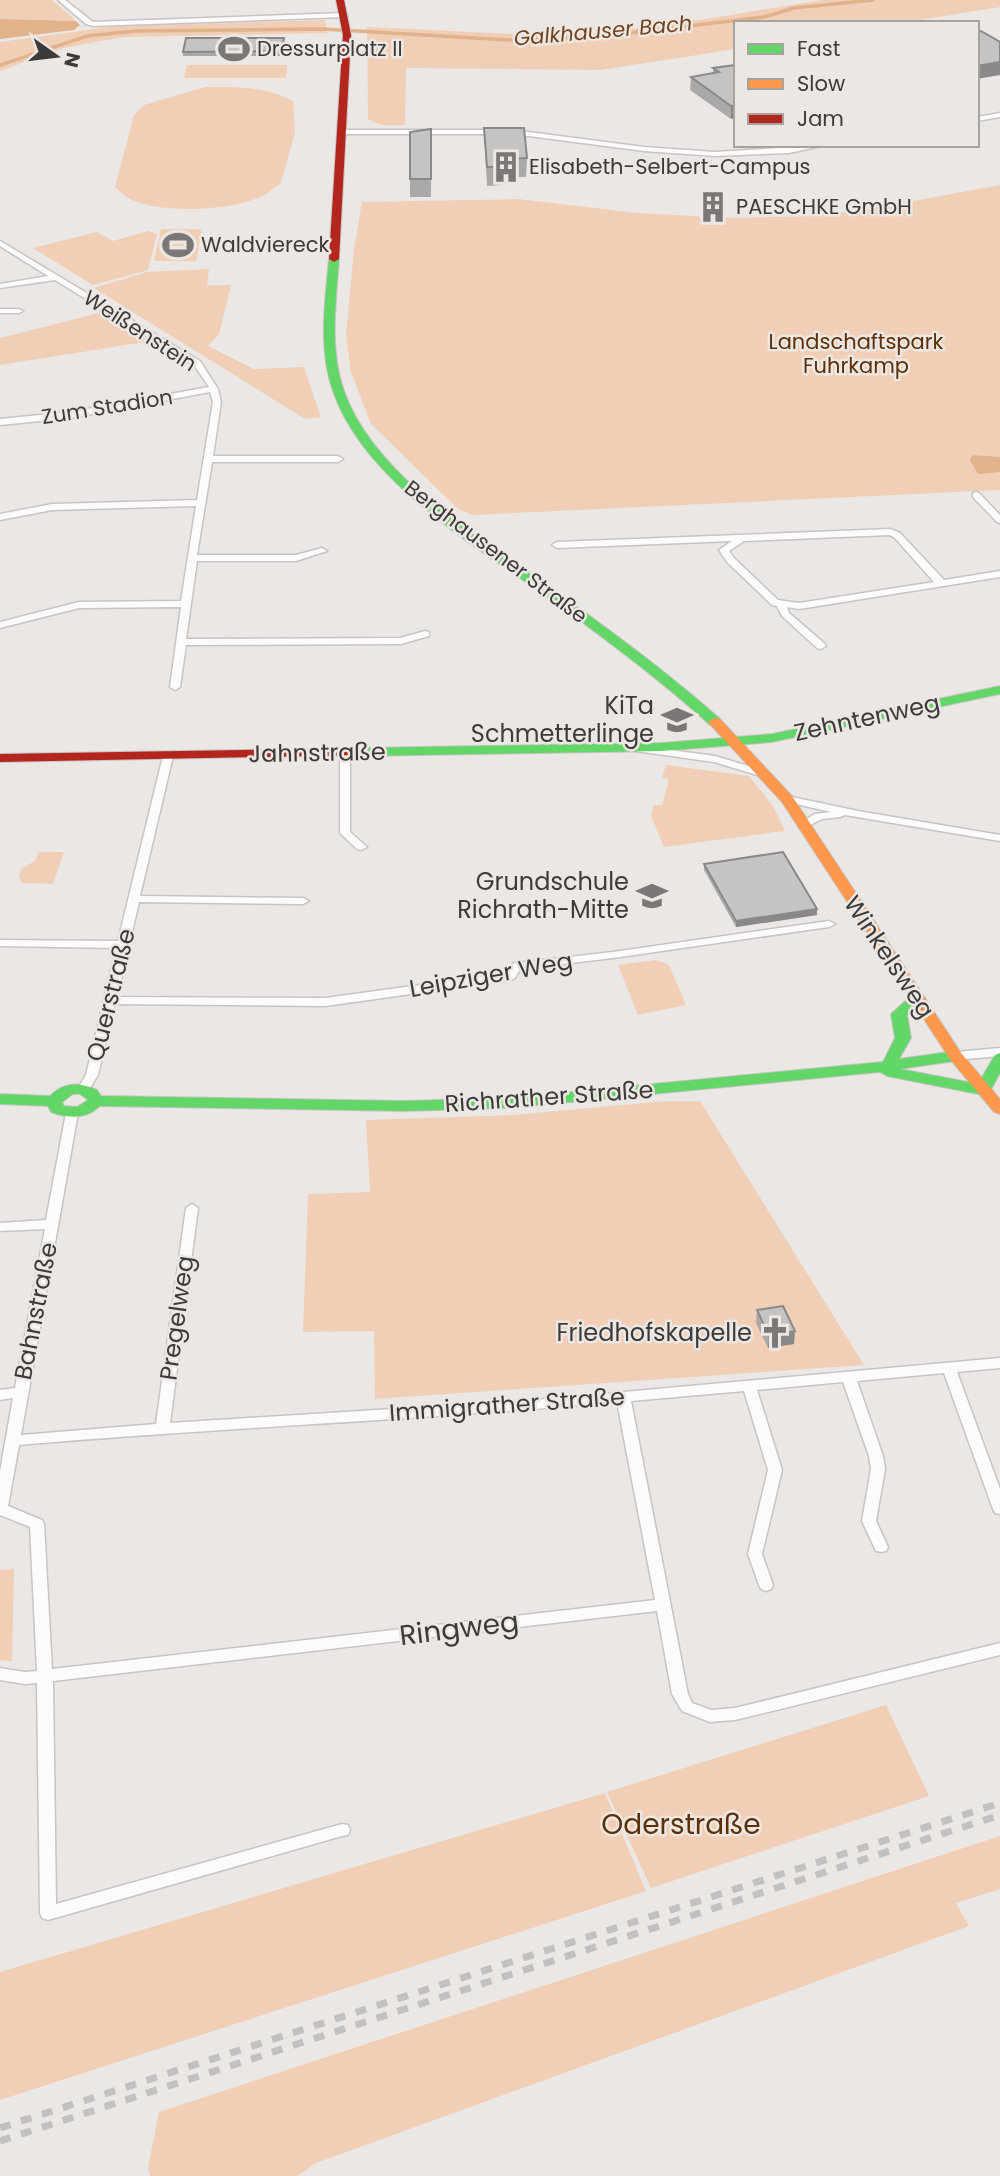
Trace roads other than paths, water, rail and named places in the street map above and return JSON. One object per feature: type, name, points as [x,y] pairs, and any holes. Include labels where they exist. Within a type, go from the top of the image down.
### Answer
[{"type":"main road","name":"Berghausener Straße","points":[[344,19],[342,132],[329,344],[332,376],[340,402],[354,428],[381,462],[413,493],[702,710],[788,799]]},
{"type":"main road","name":"Zehntenweg","points":[[734,741],[772,738],[1000,690]]},
{"type":"main road","name":"Jahnstraße","points":[[1,762],[169,756],[629,748],[734,741]]},
{"type":"main road","name":"Winkelsweg","points":[[788,799],[955,1056],[1000,1109]]},
{"type":"main road","points":[[917,998],[899,1014],[903,1038],[880,1067],[983,1090],[1000,1058]]},
{"type":"main road","name":"Richrather Straße","points":[[96,1101],[404,1106],[507,1103],[880,1067],[955,1056]]},
{"type":"main road","points":[[84,1088],[94,1093],[96,1101],[89,1110],[72,1113],[57,1109],[54,1101],[61,1092],[84,1088]]},
{"type":"main road","points":[[0,1099],[54,1101]]},
{"type":"street","points":[[61,0],[93,24],[344,19]]},
{"type":"street","points":[[979,119],[1000,115]]},
{"type":"street","points":[[342,132],[513,132],[698,154],[786,151],[810,147]]},
{"type":"street","name":"Weißenstein","points":[[0,243],[197,363],[214,389],[217,402],[175,687]]},
{"type":"street","points":[[0,286],[56,277]]},
{"type":"street","points":[[0,311],[19,311]]},
{"type":"street","name":"Zum Stadion","points":[[0,422],[70,415],[214,389]]},
{"type":"street","points":[[208,458],[338,459]]},
{"type":"street","points":[[976,495],[1000,520]]},
{"type":"street","points":[[0,517],[52,507],[200,503]]},
{"type":"street","points":[[556,545],[890,532],[897,535],[941,583]]},
{"type":"street","points":[[744,538],[724,550],[730,560],[821,646]]},
{"type":"street","points":[[192,558],[296,558],[322,551]]},
{"type":"street","points":[[781,606],[799,606],[1000,574]]},
{"type":"street","points":[[0,625],[79,605],[186,604]]},
{"type":"street","points":[[181,642],[401,640],[425,634]]},
{"type":"street","name":"Jahnstraße","points":[[629,748],[716,759],[764,774]]},
{"type":"street","points":[[345,753],[345,833],[361,847]]},
{"type":"street","name":"Querstraße","points":[[84,1088],[92,1075],[169,756]]},
{"type":"street","points":[[788,799],[1000,838]]},
{"type":"street","points":[[804,825],[828,814],[858,814]]},
{"type":"street","name":"Querstraße","points":[[134,899],[303,901]]},
{"type":"street","name":"Leipziger Weg","points":[[110,1000],[326,1002],[511,976],[516,966],[829,924]]},
{"type":"street","points":[[0,943],[123,945]]},
{"type":"street","name":"Richrather Straße","points":[[955,1056],[1000,1052]]},
{"type":"street","name":"Bahnstraße","points":[[45,1676],[37,1524],[0,1509],[72,1113]]},
{"type":"street","name":"Pregelweg","points":[[162,1428],[192,1208]]},
{"type":"street","points":[[0,1227],[52,1224]]},
{"type":"street","name":"Immigrather Straße","points":[[13,1441],[162,1428],[535,1405],[1000,1363]]},
{"type":"street","points":[[949,1368],[1000,1509]]},
{"type":"street","points":[[849,1378],[876,1456],[878,1469],[869,1521],[881,1547]]},
{"type":"street","points":[[749,1387],[775,1470],[755,1554],[766,1585]]},
{"type":"street","points":[[0,1395],[20,1392]]},
{"type":"street","points":[[623,1396],[680,1694],[687,1707],[709,1716],[736,1714],[1000,1649]]},
{"type":"street","name":"Ringweg","points":[[0,1674],[25,1678],[45,1676],[662,1605]]},
{"type":"street","points":[[45,1676],[48,1913],[342,1830]]},
{"type":"waterway","name":"Galkhauser Bach","points":[[0,65],[87,36],[136,31],[323,29],[508,40],[596,37],[764,17],[794,8],[873,0]]},
{"type":"railway","points":[[0,2128],[1000,1803]]},
{"type":"railway","points":[[0,2141],[1000,1815]]},
{"type":"place","name":"Dressurplatz II","points":[[234,49]]},
{"type":"place","name":"Elisabeth-Selbert-Campus","points":[[506,167]]},
{"type":"place","name":"PAESCHKE GmbH","points":[[713,207]]},
{"type":"place","name":"Waldviereck","points":[[178,245]]},
{"type":"place","name":"KiTa Schmetterlinge","points":[[677,720]]},
{"type":"place","name":"Grundschule Richrath-Mitte","points":[[652,896]]},
{"type":"place","name":"Friedhofskapelle","points":[[775,1333]]},
{"type":"park label","name":"Landschaftspark Fuhrkamp","points":[[856,354]]},
{"type":"park label","name":"Oderstraße","points":[[681,1824]]}]
